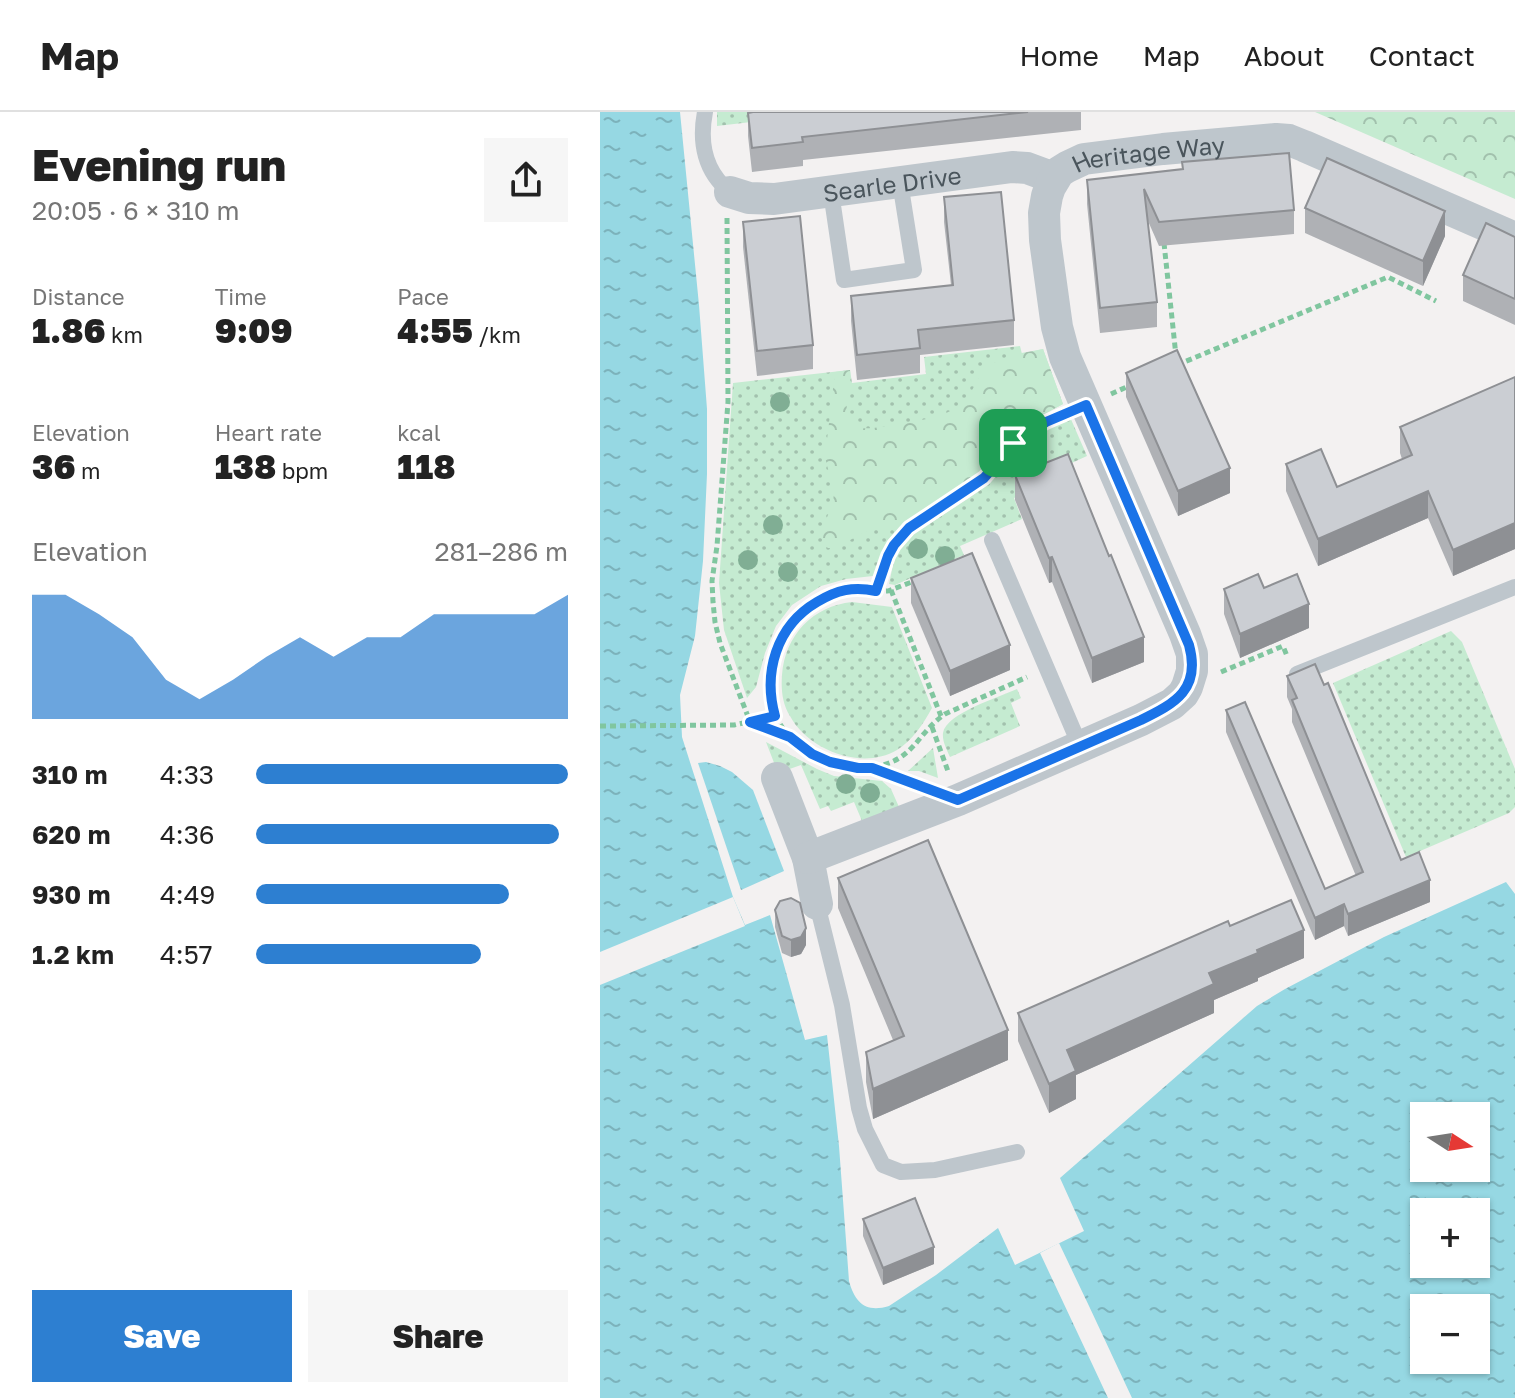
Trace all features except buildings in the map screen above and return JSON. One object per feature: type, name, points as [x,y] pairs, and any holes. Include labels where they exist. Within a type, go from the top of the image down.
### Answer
[{"type":"street","name":"Heritage Way","points":[[1187,687],[1192,654],[1185,634],[1098,436],[1094,401],[1065,357],[1057,327],[1044,226],[1047,196],[1054,178],[1076,162],[1093,157],[1282,139],[1515,238]]},
{"type":"street","name":"Searle Drive","points":[[729,191],[766,200],[1012,167],[1027,168],[1054,178]]},
{"type":"street","points":[[808,858],[958,800],[1165,708],[1178,700],[1187,687]]},
{"type":"street","points":[[777,778],[808,858],[817,904]]},
{"type":"lane","points":[[705,112],[703,143],[708,165],[729,191]]},
{"type":"lane","points":[[831,192],[844,280],[914,270],[900,182]]},
{"type":"lane","points":[[992,540],[1080,746]]},
{"type":"lane","points":[[1295,675],[1515,587]]},
{"type":"lane","points":[[817,904],[842,1005],[865,1129],[883,1165],[901,1172],[935,1170],[1017,1152]]},
{"type":"path","points":[[729,191],[728,402],[712,581],[715,622],[750,722],[790,737]]},
{"type":"path","points":[[1163,229],[1177,365]]},
{"type":"path","points":[[1165,370],[1388,277],[1436,301]]},
{"type":"path","points":[[876,591],[888,556],[909,528],[984,478],[1022,435],[1140,381]]},
{"type":"path","points":[[925,577],[891,590],[843,589],[809,607],[790,624],[771,668],[769,690],[780,727],[812,754],[830,762],[858,768],[889,764],[906,754],[941,716],[1046,668]]},
{"type":"path","points":[[891,590],[941,716]]},
{"type":"path","points":[[1187,687],[1283,646],[1295,675]]},
{"type":"path","points":[[600,726],[718,726],[775,716]]},
{"type":"path","points":[[932,726],[958,800]]},
{"type":"path","points":[[872,768],[958,800]]},
{"type":"green space","points":[[717,112],[801,112],[801,116],[717,126]]},
{"type":"green space","points":[[1315,112],[1515,112],[1515,199]]},
{"type":"green space","points":[[1020,346],[1022,354],[1043,349],[1063,404],[1024,425],[981,471],[904,526],[891,540],[873,576],[821,586],[792,605],[776,626],[756,687],[747,698],[724,630],[719,583],[733,383],[850,370],[852,383],[926,374],[924,357]]},
{"type":"green space","points":[[1043,349],[1063,404],[1024,425],[981,471],[898,531],[888,526],[869,530],[835,548],[822,544],[824,525],[834,493],[825,457],[835,372],[850,370],[847,410],[852,424],[860,428],[874,428],[930,418],[950,411],[967,398],[981,375],[996,361]]},
{"type":"green space","points":[[1070,417],[1087,456],[1065,466],[1068,476],[1014,498],[1022,519],[960,546],[964,555],[895,585],[889,584],[895,555],[910,536],[984,487],[1017,447],[1033,434]]},
{"type":"green space","points":[[852,602],[892,607],[932,708],[903,746],[883,756],[853,757],[823,747],[798,728],[785,706],[782,675],[784,661],[795,635],[825,609]]},
{"type":"green space","points":[[1451,631],[1462,642],[1515,769],[1515,807],[1509,813],[1406,857],[1333,683]]},
{"type":"green space","points":[[1017,689],[1021,698],[1011,703],[1020,726],[950,757],[943,739],[946,726],[963,712]]},
{"type":"green space","points":[[766,742],[834,776],[882,781],[891,789],[899,807],[862,821],[854,802],[831,811],[828,806],[820,809],[801,765],[778,773]]},
{"type":"green space","points":[[933,748],[938,778],[919,771],[908,771]]},
{"type":"water","points":[[600,112],[680,112],[707,409],[703,561],[695,636],[680,695],[682,737],[733,897],[745,925],[770,915],[805,1040],[827,1035],[849,1281],[858,1300],[868,1307],[889,1306],[998,1228],[1015,1265],[1084,1231],[1060,1178],[1257,1006],[1384,937],[1506,882],[1515,894],[1515,1398],[600,1398]]},
{"type":"water","points":[[706,762],[732,772],[753,790],[784,871],[741,890],[698,763]]},
{"type":"pier","points":[[733,897],[745,926],[600,985],[600,952]]},
{"type":"pier","points":[[1059,1243],[1132,1398],[1108,1398],[1040,1253]]},
{"type":"route","points":[[1086,405],[1192,654],[1190,678],[1178,700],[1141,720],[958,800],[872,768],[848,767],[830,762],[812,754],[790,737],[750,722],[775,716],[769,690],[771,668],[783,633],[790,624],[809,607],[843,589],[876,591],[888,556],[909,528],[984,478],[1013,443],[1032,428],[1086,405]]}]
